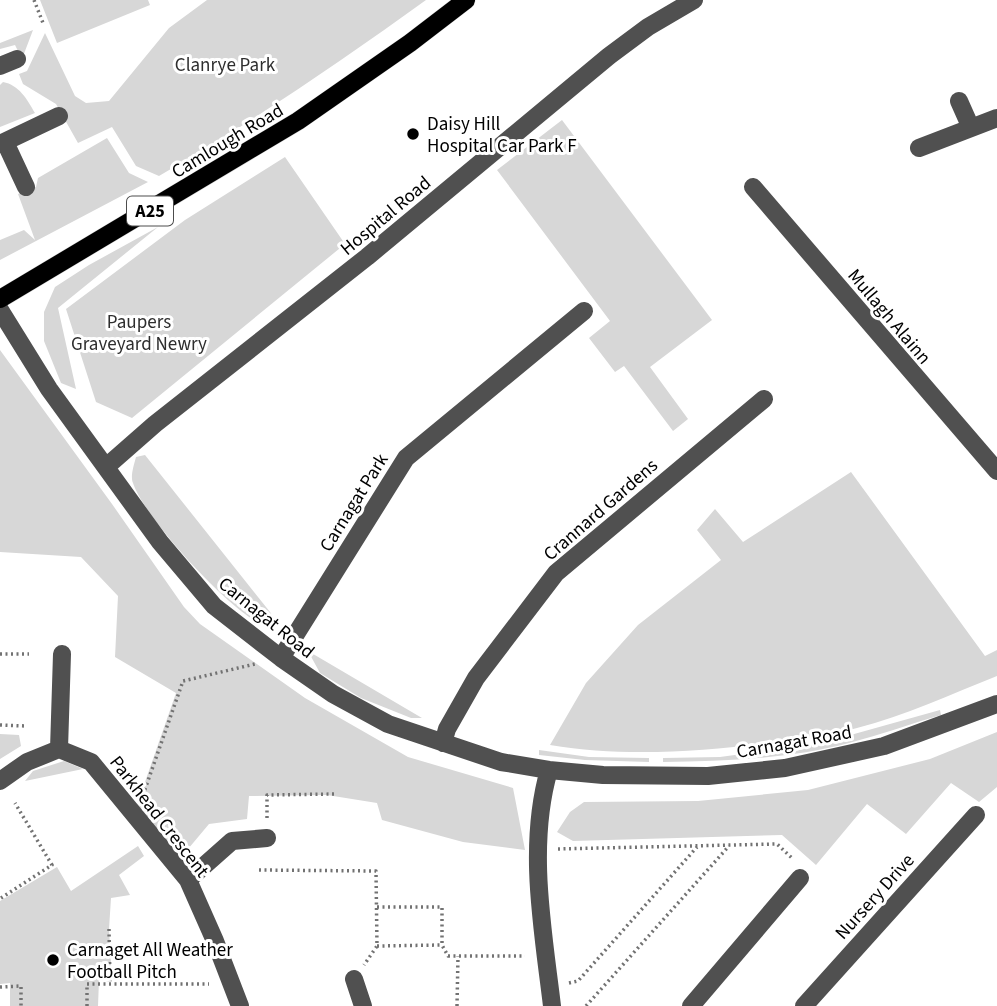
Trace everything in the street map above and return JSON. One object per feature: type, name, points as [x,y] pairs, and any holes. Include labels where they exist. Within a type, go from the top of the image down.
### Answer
[{"type":"main road","name":"Camlough Road","points":[[0,299],[298,121],[410,43],[466,0]]},
{"type":"street","name":"Hospital Road","points":[[106,467],[155,424],[367,257],[599,64],[648,27],[694,0]]},
{"type":"street","points":[[0,66],[17,59]]},
{"type":"street","points":[[959,101],[971,128]]},
{"type":"street","points":[[26,187],[2,143],[59,116]]},
{"type":"street","points":[[919,148],[997,118]]},
{"type":"street","name":"Mullagh Alainn","points":[[753,187],[997,471]]},
{"type":"street","name":"Carnagat Road","points":[[0,310],[49,389],[160,542],[215,606],[332,694],[388,724],[501,762],[549,770],[603,775],[708,776],[785,768],[884,746],[997,704]]},
{"type":"street","name":"Carnagat Park","points":[[281,658],[405,458],[584,311]]},
{"type":"street","name":"Crannard Gardens","points":[[443,743],[447,729],[476,678],[556,573],[764,399]]},
{"type":"street","points":[[0,781],[27,762],[59,749],[62,654]]},
{"type":"street","name":"Parkhead Crescent","points":[[59,749],[91,762],[188,880],[240,1006]]},
{"type":"street","points":[[549,770],[538,836],[552,1006]]},
{"type":"street","name":"Nursery Drive","points":[[804,1006],[976,815]]},
{"type":"street","points":[[188,880],[232,841],[267,838]]},
{"type":"street","points":[[691,1006],[800,878]]},
{"type":"street","points":[[354,979],[363,1006]]},
{"type":"path","points":[[34,0],[43,23]]},
{"type":"path","points":[[0,654],[30,654]]},
{"type":"path","points":[[142,798],[183,681],[260,663]]},
{"type":"path","points":[[0,726],[26,726]]},
{"type":"path","points":[[267,838],[267,795],[335,794]]},
{"type":"path","points":[[1,898],[52,865],[15,803]]},
{"type":"path","points":[[539,849],[777,844],[806,872],[800,878]]},
{"type":"path","points":[[586,1006],[730,845]]},
{"type":"path","points":[[550,987],[578,981],[698,846]]},
{"type":"path","points":[[259,870],[376,871],[377,946],[354,979]]},
{"type":"path","points":[[377,907],[442,906],[442,945],[448,956],[546,956]]},
{"type":"path","points":[[109,929],[110,984]]},
{"type":"path","points":[[377,946],[442,945]]},
{"type":"path","points":[[457,1006],[458,956]]},
{"type":"path","points":[[87,1006],[87,984],[209,984]]},
{"type":"path","points":[[0,986],[21,986],[21,1006]]},
{"type":"green space","points":[[40,0],[148,0],[150,5],[57,43]]},
{"type":"green space","name":"Clanrye Park","points":[[207,0],[426,0],[295,91],[159,176],[136,166],[112,127],[78,143],[56,104],[23,84],[19,74],[27,71],[45,33],[75,96],[86,103],[109,101],[169,28]]},
{"type":"green space","points":[[33,30],[22,59],[15,45],[0,49],[0,43]]},
{"type":"green space","points":[[3,82],[18,89],[35,113],[0,127],[0,85]]},
{"type":"green space","points":[[562,120],[712,320],[650,367],[688,419],[673,431],[624,366],[615,372],[589,338],[610,321],[497,170]]},
{"type":"green space","points":[[107,138],[129,173],[148,182],[0,260],[0,240],[24,230],[35,240],[18,194],[36,187],[38,178]]},
{"type":"green space","name":"Paupers Graveyard Newry","points":[[285,157],[345,244],[132,418],[96,402],[66,309],[185,220]]},
{"type":"green space","points":[[158,227],[58,308],[76,389],[61,383],[44,341],[44,312],[55,287]]},
{"type":"green space","points":[[0,350],[184,607],[200,624],[305,698],[408,757],[513,788],[525,850],[463,842],[382,820],[377,803],[327,795],[249,796],[247,819],[209,824],[178,861],[137,805],[176,693],[115,657],[118,596],[81,557],[0,552]]},
{"type":"green space","points":[[145,455],[277,623],[258,622],[242,612],[187,559],[152,517],[132,480],[136,457]]},
{"type":"green space","points":[[851,472],[985,656],[997,650],[997,676],[875,723],[812,737],[714,749],[659,752],[604,751],[550,745],[586,683],[638,625],[721,560],[697,530],[715,509],[743,542]]},
{"type":"green space","points":[[308,651],[422,718],[411,718],[361,698],[320,673]]},
{"type":"green space","points":[[940,710],[941,715],[861,740],[803,753],[663,762],[663,758],[720,757],[822,743]]},
{"type":"green space","points":[[997,732],[997,787],[979,802],[951,783],[906,834],[867,804],[816,865],[782,835],[573,841],[557,832],[570,812],[584,802],[698,801],[808,790],[930,759]]},
{"type":"green space","points":[[0,734],[19,735],[21,746],[0,759]]},
{"type":"green space","points":[[539,750],[589,757],[649,758],[649,762],[539,755]]},
{"type":"green space","points":[[64,761],[83,769],[25,781],[33,771]]},
{"type":"green space","points":[[138,846],[144,856],[119,875],[130,895],[111,898],[109,929],[112,982],[99,980],[98,1006],[10,1006],[10,983],[0,984],[0,901],[57,867],[71,891]]},
{"type":"place","name":"Daisy Hill Hospital Car Park F","points":[[413,134]]},
{"type":"place","name":"Carnaget All Weather Football Pitch","points":[[53,960]]}]
